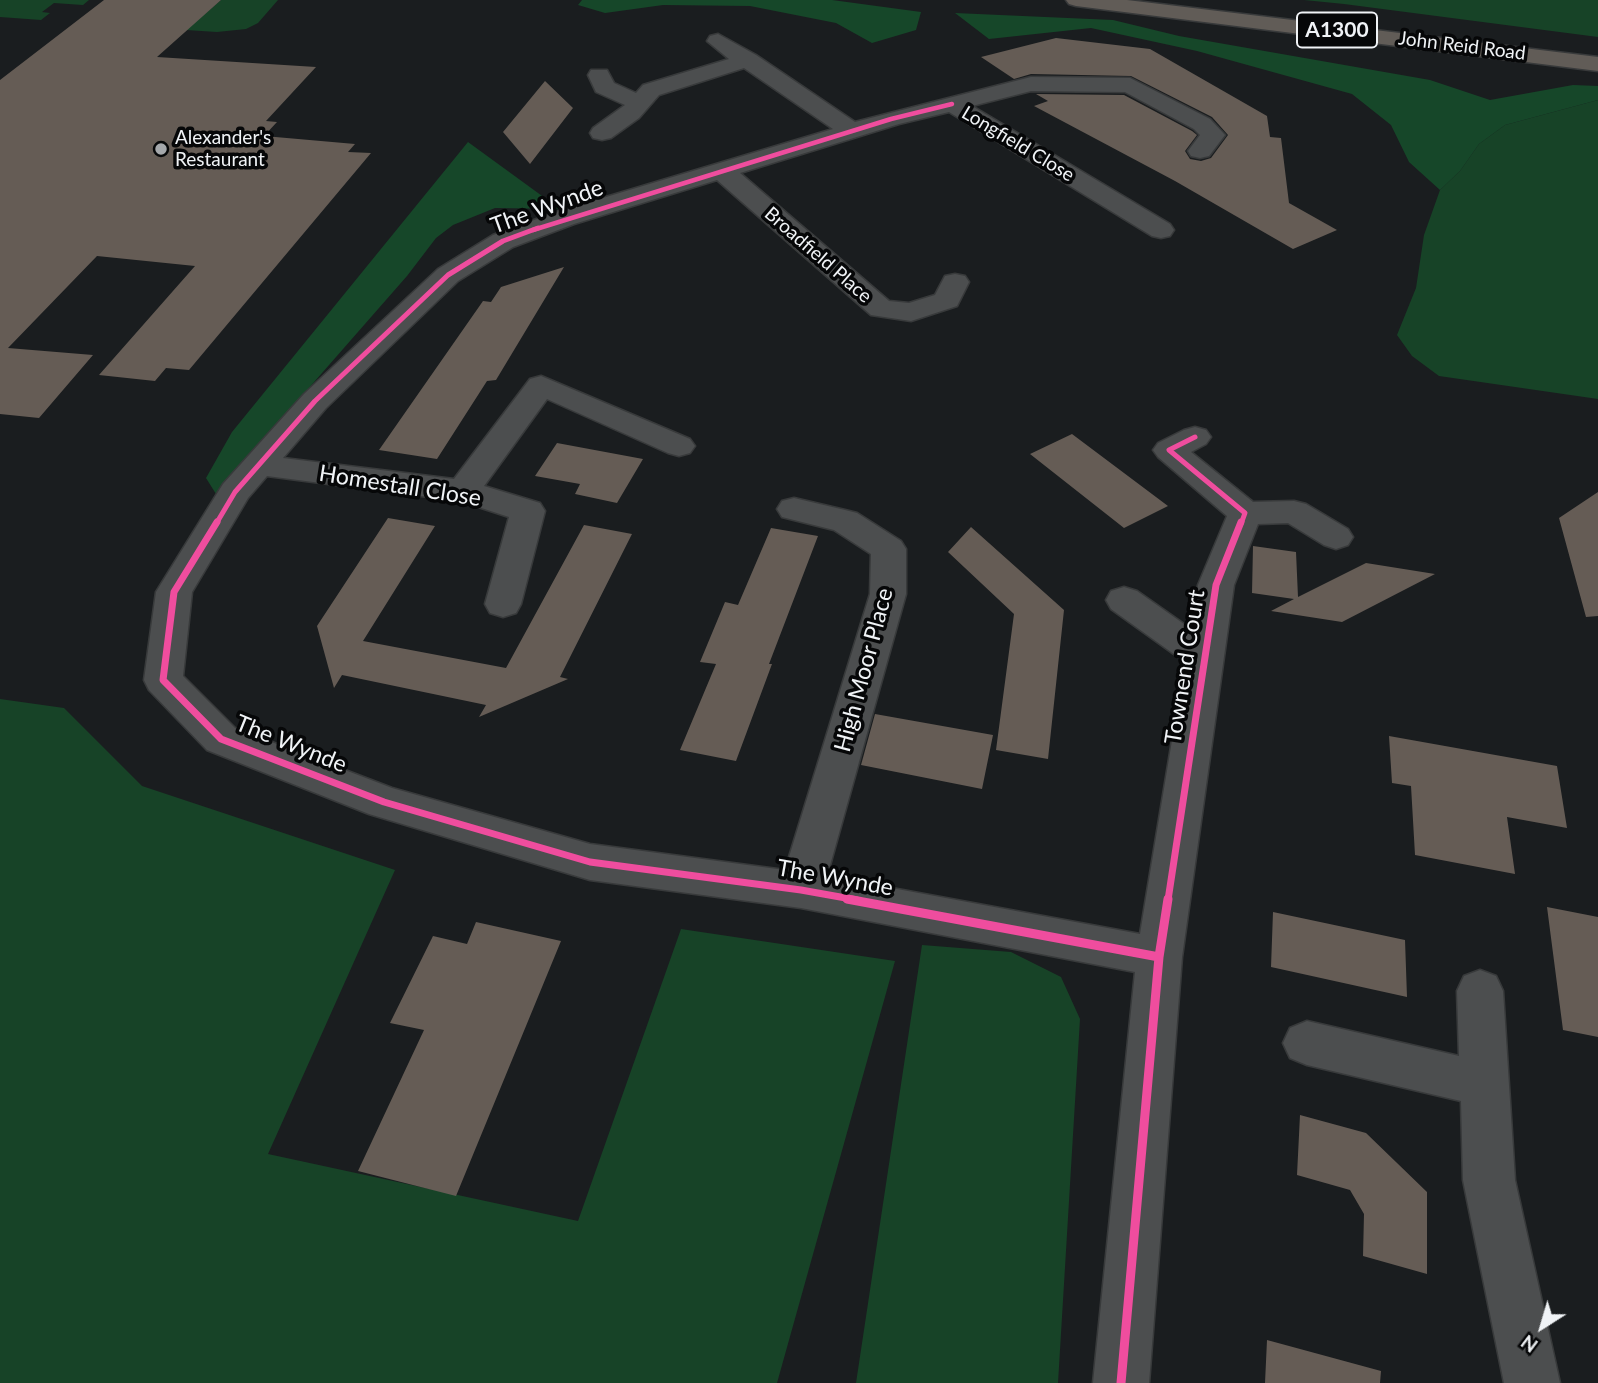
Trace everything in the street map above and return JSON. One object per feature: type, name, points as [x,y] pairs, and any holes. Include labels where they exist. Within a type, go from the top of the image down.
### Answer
[{"type":"highway","name":"John Reid Road","points":[[1076,0],[1598,64]]},
{"type":"highway","name":"John Reid Road","points":[[1233,0],[1598,45]]},
{"type":"street","points":[[718,41],[852,131]]},
{"type":"street","points":[[602,134],[631,113],[651,90],[748,60]]},
{"type":"street","points":[[599,75],[604,87],[640,103]]},
{"type":"street","name":"Longfield Close","points":[[952,104],[1031,83],[1130,85],[1202,124],[1213,135],[1200,151]]},
{"type":"street","name":"The Wynde","points":[[952,104],[852,131],[571,216],[503,240],[448,275],[315,401],[235,492],[174,592],[163,680],[221,739],[384,802],[590,862],[800,890],[1159,957]]},
{"type":"street","name":"Longfield Close","points":[[952,104],[1161,230]]},
{"type":"street","name":"Broadfield Place","points":[[721,170],[881,309],[911,312],[947,300],[955,282]]},
{"type":"street","points":[[463,491],[541,385],[679,446]]},
{"type":"street","points":[[1195,437],[1169,450],[1245,513],[1294,512],[1336,537]]},
{"type":"street","name":"Homestall Close","points":[[259,465],[463,491],[528,511],[503,604]]},
{"type":"street","name":"High Moor Place","points":[[794,509],[845,521],[889,549],[888,594],[800,890]]},
{"type":"street","name":"Townend Court","points":[[1121,1383],[1159,957],[1216,586],[1245,513]]},
{"type":"street","points":[[1124,600],[1206,657]]},
{"type":"street","points":[[1480,990],[1489,1180],[1532,1383]]},
{"type":"street","points":[[1307,1042],[1484,1084]]},
{"type":"green space","points":[[0,0],[89,0],[83,5],[54,3],[42,12],[50,13],[41,20],[0,17]]},
{"type":"green space","points":[[221,0],[278,0],[258,23],[246,29],[217,32],[186,30]]},
{"type":"green space","points":[[582,0],[832,0],[921,12],[916,30],[872,43],[836,23],[750,6],[663,5],[605,13],[578,5]]},
{"type":"green space","points":[[1304,0],[1598,0],[1598,37],[1344,4]]},
{"type":"green space","points":[[955,13],[1113,20],[1179,36],[1430,80],[1490,100],[1573,85],[1598,86],[1598,100],[1505,125],[1479,144],[1460,171],[1440,190],[1409,162],[1391,125],[1352,94],[1197,51],[1091,28],[989,39]]},
{"type":"green space","points":[[1598,100],[1598,399],[1439,376],[1412,356],[1397,335],[1416,288],[1424,235],[1440,190],[1460,171],[1479,144],[1505,125]]},
{"type":"green space","points":[[468,142],[560,209],[495,208],[453,225],[436,238],[407,276],[216,494],[206,478],[232,432]]},
{"type":"green space","points":[[0,699],[64,708],[142,786],[395,870],[268,1154],[578,1221],[681,929],[895,961],[777,1383],[0,1383]]},
{"type":"green space","points":[[922,945],[1011,952],[1061,977],[1080,1019],[1058,1383],[856,1383]]},
{"type":"building","points":[[104,0],[221,0],[157,57],[316,67],[266,121],[277,122],[264,136],[355,144],[348,152],[371,153],[189,370],[166,368],[155,381],[99,375],[195,266],[97,256],[8,348],[93,355],[39,418],[0,414],[0,80]]},
{"type":"building","points":[[1056,38],[1150,49],[1267,116],[1270,137],[1281,138],[1289,203],[1337,230],[1293,249],[1175,181],[1034,106],[1048,101],[1036,94],[1124,95],[1197,135],[1185,151],[1190,159],[1201,161],[1211,158],[1228,135],[1212,117],[1131,76],[1031,74],[1014,79],[981,57]]},
{"type":"building","points":[[545,81],[573,108],[530,164],[503,132]]},
{"type":"building","points":[[564,267],[496,380],[487,381],[437,459],[379,450],[483,301],[491,302],[501,287]]},
{"type":"building","points":[[1072,434],[1168,506],[1124,528],[1030,454]]},
{"type":"building","points":[[557,443],[643,459],[617,503],[575,494],[580,484],[535,476]]},
{"type":"building","points":[[1598,492],[1598,616],[1586,617],[1559,518]]},
{"type":"building","points":[[388,518],[435,526],[363,641],[506,668],[584,525],[632,534],[560,677],[568,679],[479,717],[486,705],[342,675],[334,688],[317,626]]},
{"type":"building","points":[[971,527],[1064,610],[1048,759],[996,750],[1014,614],[948,552]]},
{"type":"building","points":[[771,528],[818,536],[769,664],[772,664],[736,761],[680,750],[716,664],[700,662],[725,602],[738,605]]},
{"type":"building","points":[[1253,546],[1296,552],[1298,597],[1366,563],[1435,574],[1342,622],[1271,611],[1294,599],[1252,593]]},
{"type":"building","points":[[875,714],[993,735],[982,789],[861,765]]},
{"type":"building","points":[[1389,736],[1557,766],[1567,828],[1507,817],[1515,874],[1415,855],[1411,786],[1392,783]]},
{"type":"building","points":[[1547,907],[1598,917],[1598,1037],[1563,1030]]},
{"type":"building","points":[[1273,912],[1405,940],[1407,997],[1271,967]]},
{"type":"building","points":[[476,922],[561,941],[456,1196],[358,1171],[424,1030],[390,1023],[433,936],[467,944]]},
{"type":"building","points":[[1300,1115],[1366,1133],[1427,1192],[1427,1274],[1363,1256],[1364,1214],[1350,1190],[1297,1175]]},
{"type":"building","points":[[1267,1340],[1381,1371],[1380,1383],[1265,1383]]},
{"type":"cycle path","points":[[952,104],[891,119],[565,218],[503,241],[448,275],[315,401],[235,492],[174,592],[163,680],[221,739],[384,802],[590,862],[801,890],[1159,957]]},
{"type":"cycle path","points":[[1121,1383],[1159,957],[1216,585],[1245,513],[1169,450],[1195,437]]},
{"type":"place","name":"Alexander's Restaurant","points":[[161,149]]}]
